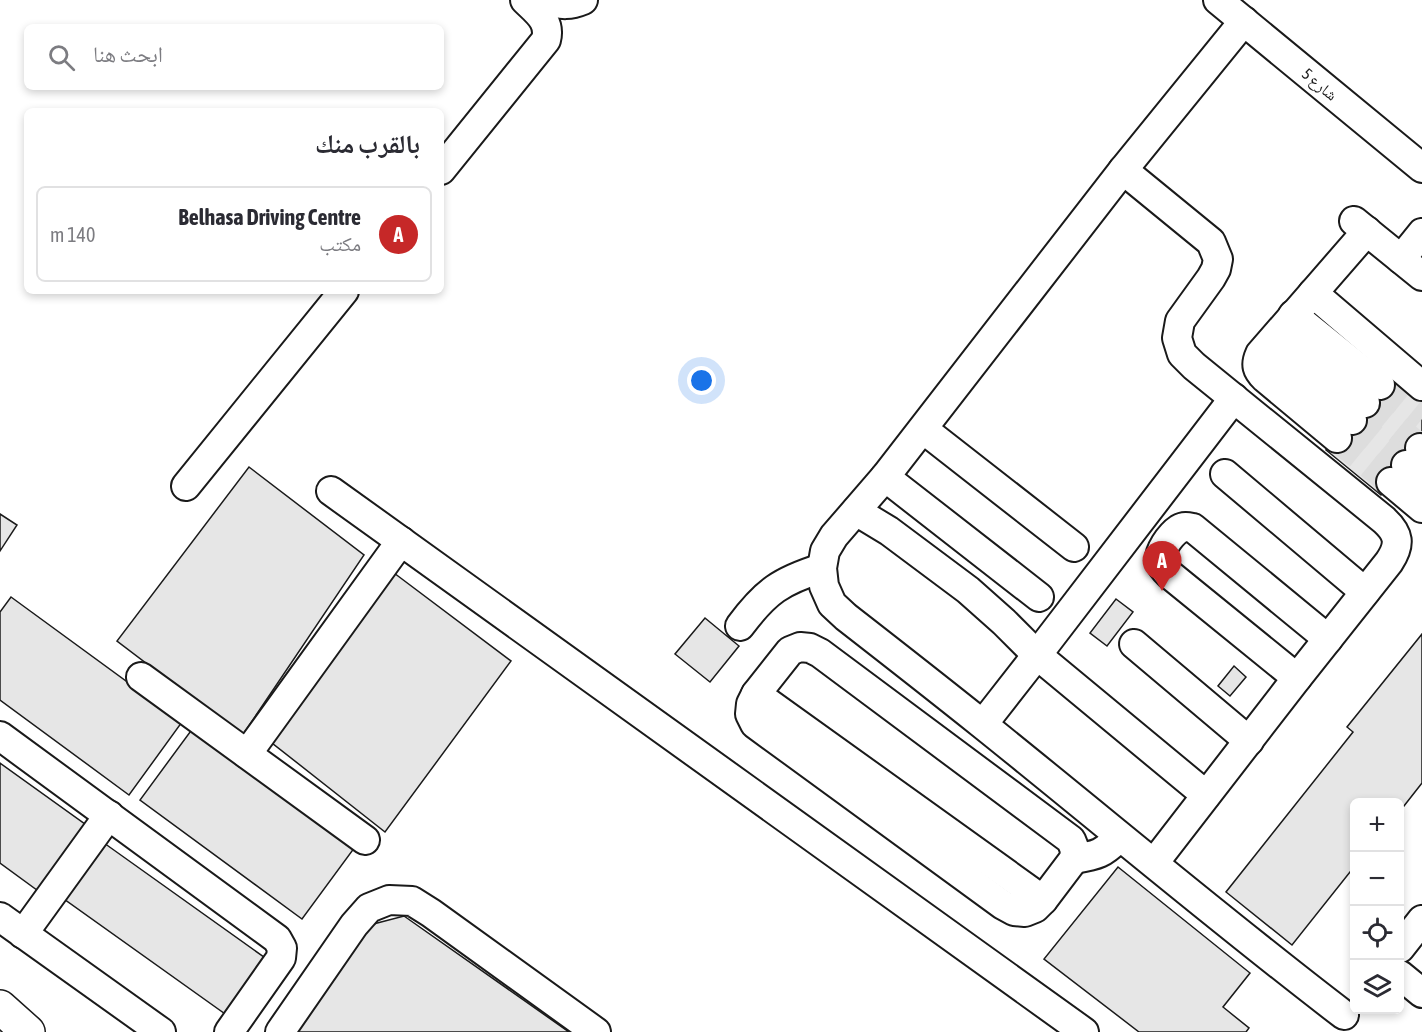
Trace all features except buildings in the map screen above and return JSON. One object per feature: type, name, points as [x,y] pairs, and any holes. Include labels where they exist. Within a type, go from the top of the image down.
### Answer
[{"type":"highway","points":[[0,1007],[28,1032]]},
{"type":"street","points":[[444,166],[546,40],[548,32],[546,23],[525,0]]},
{"type":"street","points":[[548,0],[564,5],[583,0]]},
{"type":"street","name":"شارع 5","points":[[1218,0],[1422,168]]},
{"type":"street","points":[[1244,21],[1123,170],[885,477],[834,536],[825,551],[822,568],[824,586],[832,604],[1343,1017]]},
{"type":"street","points":[[1123,170],[1211,242],[1218,259],[1211,278],[1180,321],[1177,338],[1182,354],[1393,528],[1397,539],[1396,552],[1154,863]]},
{"type":"street","points":[[1279,332],[1312,293],[1361,226],[1422,276]]},
{"type":"street","points":[[1401,259],[1422,233]]},
{"type":"street","points":[[1312,293],[1422,386]]},
{"type":"street","points":[[186,486],[342,294]]},
{"type":"street","points":[[1279,332],[1358,411],[1279,332]]},
{"type":"street","points":[[983,724],[1234,398]]},
{"type":"street","points":[[923,429],[1074,547]]},
{"type":"street","points":[[1412,465],[1422,508]]},
{"type":"street","points":[[1225,474],[1365,592]]},
{"type":"street","points":[[885,477],[1039,597]]},
{"type":"street","points":[[331,491],[1084,1032]]},
{"type":"street","points":[[851,517],[878,544],[991,636],[1031,663],[1206,795]]},
{"type":"street","points":[[1297,678],[1169,574],[1160,560],[1161,551],[1166,544],[1179,529],[1193,528],[1328,639]]},
{"type":"street","points":[[247,754],[401,541]]},
{"type":"street","points":[[740,626],[756,605],[775,588],[797,576],[822,568]]},
{"type":"street","points":[[1134,644],[1249,741]]},
{"type":"street","points":[[1074,860],[1075,849],[1071,840],[810,648],[800,647],[790,651],[756,694],[1043,900],[1074,860],[1100,854],[1120,837]]},
{"type":"street","points":[[141,677],[365,840]]},
{"type":"street","points":[[0,736],[277,939],[282,948],[281,958],[228,1032]]},
{"type":"street","points":[[23,934],[109,815]]},
{"type":"street","points":[[280,1032],[354,925],[369,908],[389,900],[412,901],[431,913],[596,1032]]},
{"type":"street","points":[[0,917],[160,1032]]},
{"type":"street","points":[[1404,943],[1422,920]]},
{"type":"street","points":[[1404,978],[1422,993]]},
{"type":"tunnel","points":[[1380,385],[1422,419]]},
{"type":"tunnel","points":[[1365,403],[1420,448]]},
{"type":"tunnel","points":[[1352,420],[1406,465]]},
{"type":"tunnel","points":[[1337,438],[1391,482]]},
{"type":"place","name":"Belhasa Driving Centre","points":[[1162,591]]}]
